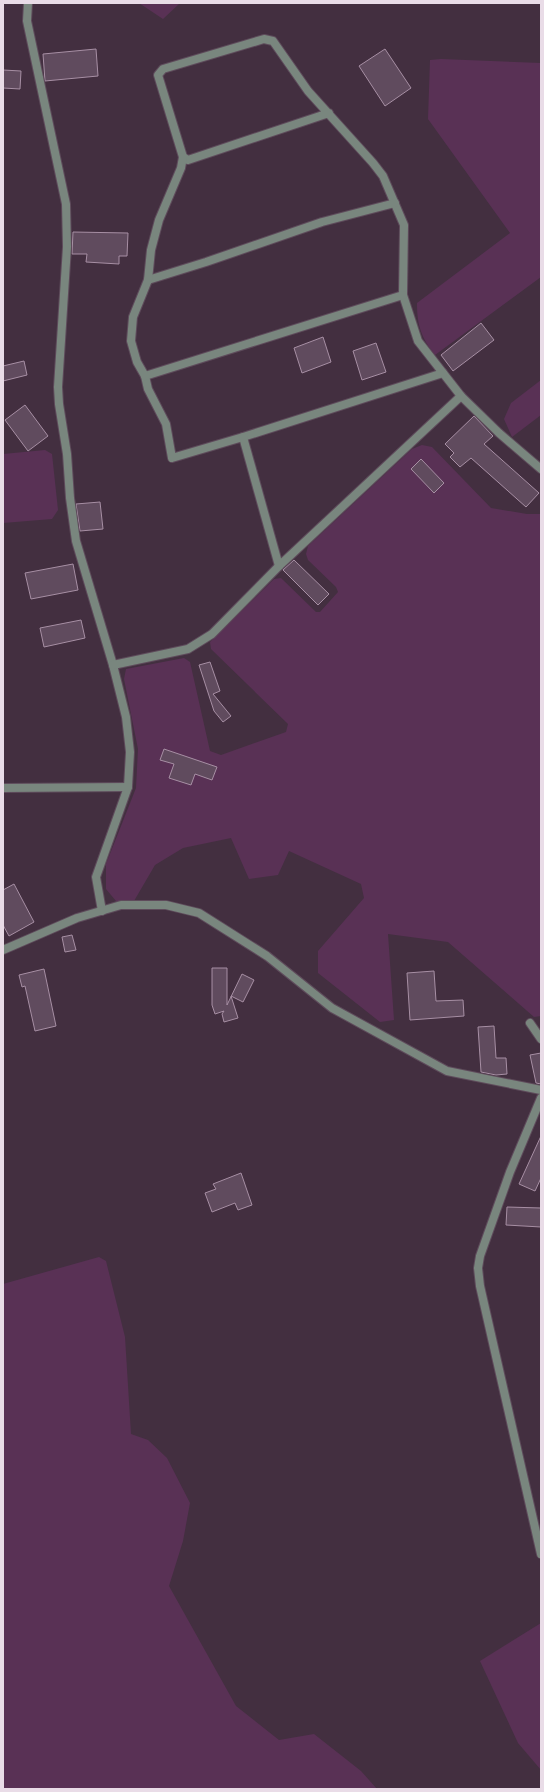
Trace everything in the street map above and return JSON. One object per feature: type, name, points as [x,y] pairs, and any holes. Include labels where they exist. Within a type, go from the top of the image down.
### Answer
[{"type":"street","points":[[28,3],[27,21],[66,204],[67,247],[58,387],[59,404],[67,454],[72,519],[76,542],[113,665],[128,731],[130,752],[128,787],[96,877],[102,911]]},
{"type":"street","points":[[443,372],[243,437],[172,458],[166,424],[148,389],[145,376],[137,362],[131,341],[133,317],[148,280],[151,250],[157,228],[183,157],[158,75],[163,69],[264,39],[273,41],[308,91],[373,162],[383,176],[404,225],[403,295],[418,341],[443,372],[461,396],[499,434],[541,469]]},
{"type":"street","points":[[183,157],[188,160],[329,113]]},
{"type":"street","points":[[148,280],[206,262],[322,222],[395,202]]},
{"type":"street","points":[[145,376],[403,295]]},
{"type":"street","points":[[113,665],[188,648],[200,643],[212,634],[279,566],[461,396]]},
{"type":"street","points":[[243,437],[279,566]]},
{"type":"street","points":[[3,788],[128,787]]},
{"type":"street","points":[[3,950],[77,918],[121,905],[166,905],[199,913],[267,956],[332,1008],[447,1071],[541,1090]]},
{"type":"street","points":[[530,1023],[541,1039]]},
{"type":"street","points":[[541,1098],[510,1172],[480,1256],[478,1268],[480,1286],[541,1554]]},
{"type":"shaded area","points":[[139,3],[180,3],[163,19]]},
{"type":"shaded area","points":[[441,59],[541,63],[541,277],[435,355],[423,336],[419,324],[417,303],[510,233],[428,119],[430,60]]},
{"type":"shaded area","points":[[541,380],[541,415],[512,437],[504,419],[511,403]]},
{"type":"shaded area","points":[[422,445],[432,447],[491,508],[527,514],[541,514],[541,1016],[534,1017],[448,942],[388,934],[394,1020],[380,1022],[318,973],[318,951],[364,898],[361,884],[289,851],[278,875],[249,879],[231,838],[183,848],[155,865],[134,901],[116,901],[106,889],[106,864],[136,788],[138,749],[124,679],[126,669],[184,658],[190,662],[210,751],[221,755],[286,732],[288,724],[211,649],[210,642],[274,579],[281,578],[316,612],[320,612],[338,592],[336,587],[308,560],[306,554],[308,546],[412,449]]},
{"type":"shaded area","points":[[45,450],[52,454],[58,510],[52,519],[3,523],[3,454]]},
{"type":"shaded area","points":[[99,1257],[106,1261],[125,1337],[131,1434],[148,1440],[167,1458],[190,1503],[183,1541],[169,1586],[236,1706],[279,1740],[314,1734],[361,1771],[377,1789],[3,1789],[3,1284]]},
{"type":"shaded area","points":[[541,1623],[541,1770],[518,1743],[480,1661]]},
{"type":"building","points":[[96,49],[98,76],[45,81],[43,54]]},
{"type":"building","points":[[385,49],[411,88],[385,106],[359,66]]},
{"type":"building","points":[[3,70],[21,71],[20,89],[3,88]]},
{"type":"building","points":[[73,232],[128,233],[127,256],[119,256],[119,264],[86,262],[87,254],[72,254]]},
{"type":"building","points":[[481,323],[494,340],[453,371],[441,355]]},
{"type":"building","points":[[323,337],[331,362],[302,373],[294,348]]},
{"type":"building","points":[[376,343],[386,372],[362,380],[353,351]]},
{"type":"building","points":[[24,361],[27,375],[3,381],[3,366]]},
{"type":"building","points":[[25,405],[48,436],[28,451],[5,420]]},
{"type":"building","points":[[474,416],[493,436],[484,444],[539,493],[526,507],[471,458],[460,467],[450,457],[454,453],[445,444]]},
{"type":"building","points":[[421,459],[444,483],[434,493],[411,469]]},
{"type":"building","points":[[100,502],[103,529],[80,531],[76,504]]},
{"type":"building","points":[[294,560],[329,594],[318,605],[283,570]]},
{"type":"building","points":[[73,564],[78,590],[31,599],[25,573]]},
{"type":"building","points":[[81,620],[85,638],[44,647],[40,628]]},
{"type":"building","points":[[210,662],[220,691],[213,694],[231,716],[223,722],[214,711],[199,665]]},
{"type":"building","points":[[164,749],[217,767],[212,780],[195,774],[191,785],[169,778],[174,764],[160,760]]},
{"type":"building","points":[[14,884],[34,922],[9,936],[3,925],[3,890]]},
{"type":"building","points":[[72,935],[76,950],[65,952],[62,937]]},
{"type":"building","points":[[212,968],[227,968],[227,1005],[231,996],[238,1018],[224,1022],[222,1014],[224,1011],[215,1014],[212,1005]]},
{"type":"building","points":[[44,969],[56,1026],[35,1031],[25,986],[22,987],[19,975]]},
{"type":"building","points":[[434,971],[436,1001],[463,1000],[464,1016],[410,1020],[407,973]]},
{"type":"building","points":[[242,974],[254,980],[243,1002],[231,996]]},
{"type":"building","points":[[494,1026],[496,1058],[506,1058],[507,1074],[496,1075],[481,1072],[478,1027]]},
{"type":"building","points":[[541,1053],[541,1084],[536,1083],[530,1055]]},
{"type":"building","points":[[541,1136],[541,1178],[535,1191],[519,1184]]},
{"type":"building","points":[[241,1173],[252,1205],[238,1210],[235,1203],[212,1212],[205,1193],[216,1189],[213,1184]]},
{"type":"building","points":[[507,1207],[541,1208],[541,1227],[506,1225]]}]
